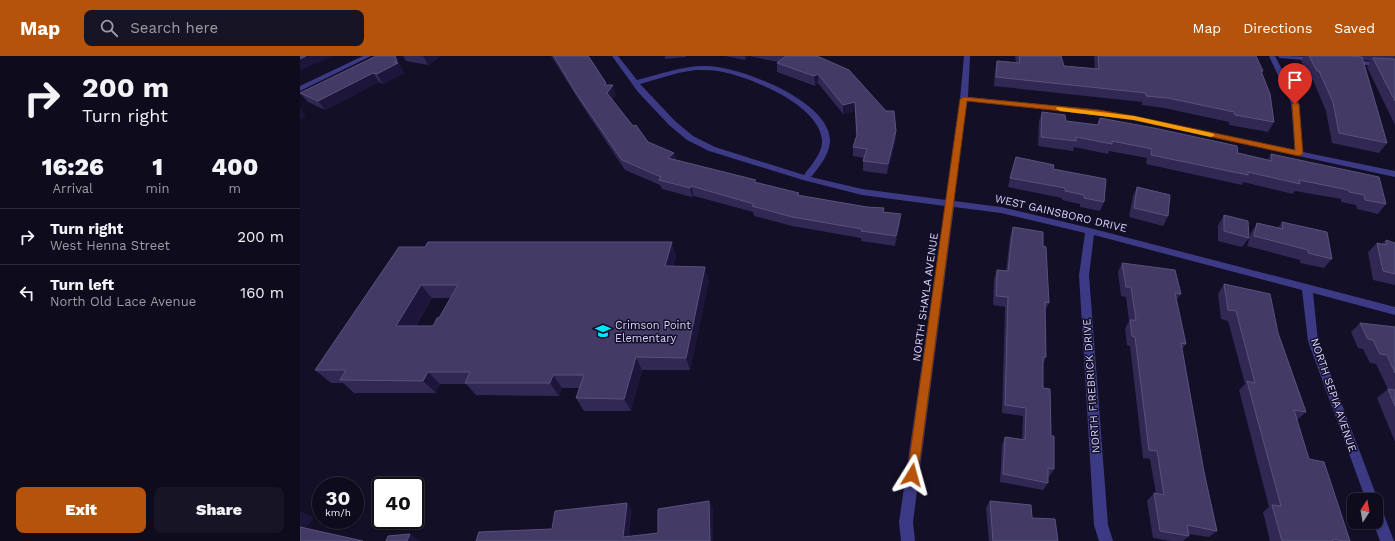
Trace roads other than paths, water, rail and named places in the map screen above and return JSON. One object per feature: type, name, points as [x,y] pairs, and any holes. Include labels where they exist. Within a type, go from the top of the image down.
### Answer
[{"type":"street","points":[[300,89],[368,56]]},
{"type":"street","name":"WEST GAINSBORO DRIVE","points":[[615,56],[636,83],[672,124],[690,138],[712,150],[806,178],[862,192],[1001,210],[1090,231],[1395,312]]},
{"type":"street","name":"NORTH SHAYLA AVENUE","points":[[908,541],[906,522],[964,99],[967,56]]},
{"type":"street","points":[[1272,56],[1295,104],[1299,154]]},
{"type":"street","points":[[1280,56],[1326,60]]},
{"type":"street","points":[[1341,61],[1395,66]]},
{"type":"street","points":[[636,83],[687,69],[717,69],[746,77],[783,93],[801,105],[813,116],[822,125],[826,133],[826,142],[823,153],[806,178]]},
{"type":"street","points":[[964,99],[1106,114],[1395,174]]},
{"type":"street","name":"NORTH FIREBRICK DRIVE","points":[[1090,231],[1084,275],[1101,525],[1106,541]]},
{"type":"street","name":"NORTH SEPIA AVENUE","points":[[1306,288],[1313,342],[1369,493]]},
{"type":"street","points":[[1382,529],[1387,541]]},
{"type":"place","name":"Crimson Point Elementary","points":[[603,331]]}]
